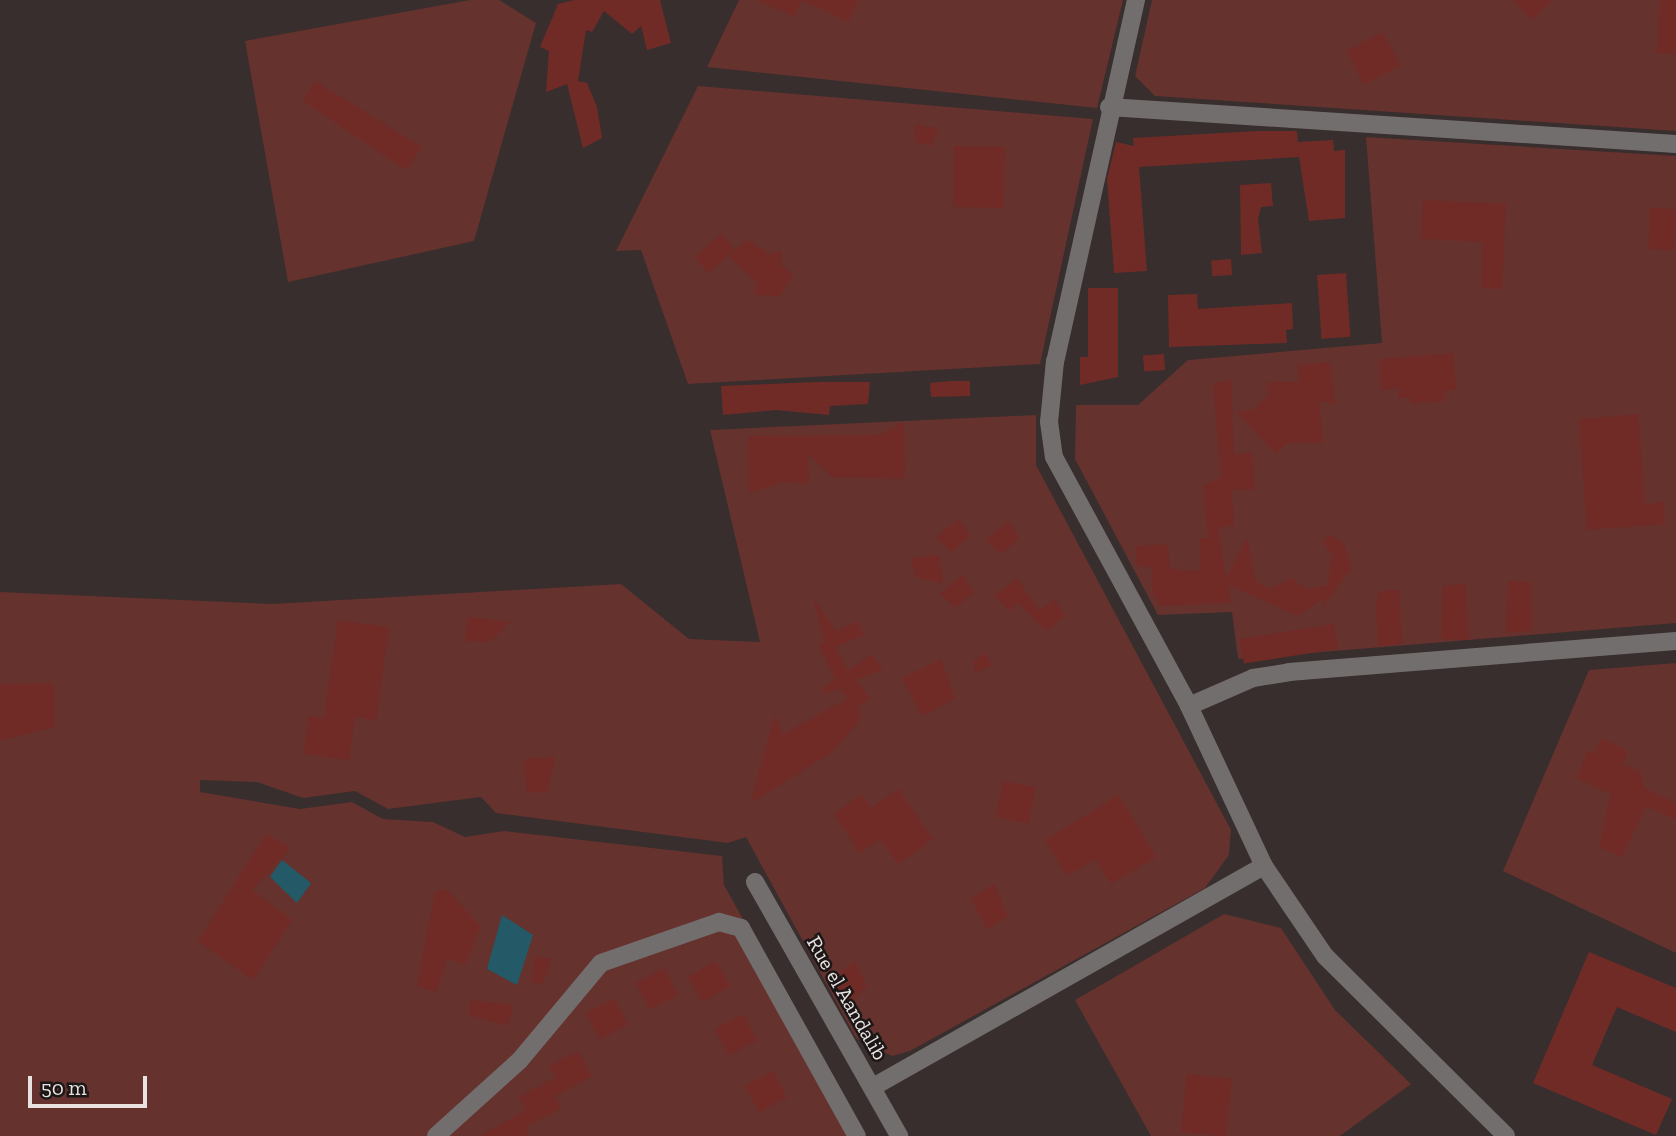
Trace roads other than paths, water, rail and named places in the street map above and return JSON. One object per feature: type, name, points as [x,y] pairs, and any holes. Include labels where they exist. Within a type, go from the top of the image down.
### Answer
[{"type":"street","points":[[1136,0],[1109,107],[1055,361],[1049,422],[1054,457],[1189,706],[1264,866],[1334,966],[1506,1136]]},
{"type":"street","points":[[1109,107],[1676,144]]},
{"type":"street","points":[[1189,706],[1253,678],[1289,672],[1676,641]]},
{"type":"street","points":[[873,1087],[1264,866]]},
{"type":"street","name":"Rue el Aandalib","points":[[755,882],[899,1136]]},
{"type":"street","points":[[436,1136],[520,1060],[601,963],[719,922],[741,928],[858,1136]]},
{"type":"water","points":[[282,860],[311,883],[297,903],[270,877]]},
{"type":"water","points":[[502,915],[533,935],[517,985],[487,969]]}]
